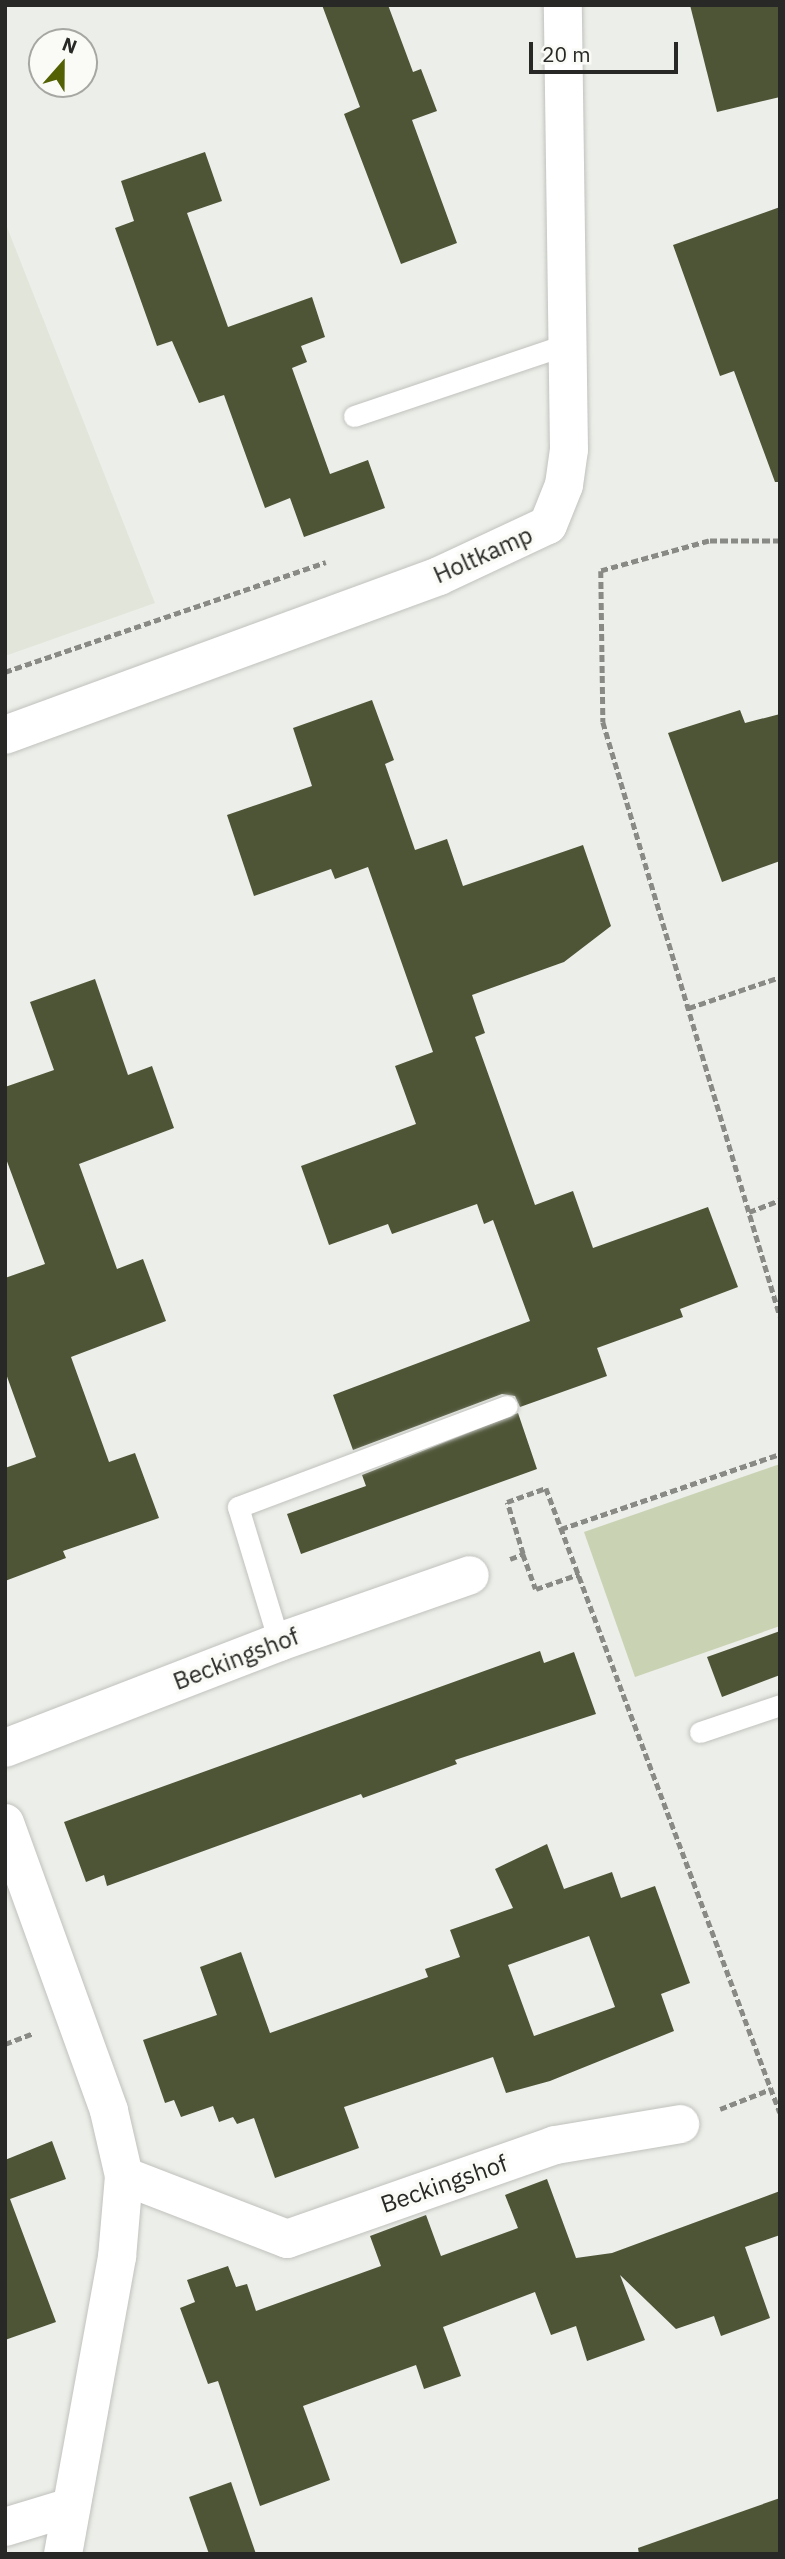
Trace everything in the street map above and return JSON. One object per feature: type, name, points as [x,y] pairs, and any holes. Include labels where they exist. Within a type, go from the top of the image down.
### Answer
[{"type":"street","name":"Holtkamp","points":[[5,734],[439,576],[532,536],[548,525],[564,485],[569,450],[563,5]]},
{"type":"street","name":"Beckingshof","points":[[5,1748],[279,1642],[470,1575]]},
{"type":"street","points":[[5,1823],[109,2111],[124,2176],[117,2257],[63,2554]]},
{"type":"street","name":"Beckingshof","points":[[124,2176],[287,2239],[555,2144],[680,2124]]},
{"type":"street","points":[[5,2527],[71,2507]]},
{"type":"lane","points":[[354,416],[568,344]]},
{"type":"lane","points":[[279,1642],[238,1507],[507,1406]]},
{"type":"lane","points":[[700,1732],[780,1705]]},
{"type":"path","points":[[780,541],[709,541],[601,571],[603,722],[780,1316]]},
{"type":"path","points":[[5,672],[326,562]]},
{"type":"path","points":[[689,1008],[780,977]]},
{"type":"path","points":[[749,1212],[780,1200]]},
{"type":"path","points":[[561,1529],[780,1454]]},
{"type":"path","points":[[579,1574],[537,1589],[507,1502],[545,1488],[579,1574],[780,2113]]},
{"type":"path","points":[[470,1575],[523,1554]]},
{"type":"path","points":[[680,2124],[771,2089]]},
{"type":"shaded area","points":[[5,222],[155,603],[5,656]]},
{"type":"green space","points":[[780,1464],[780,1626],[635,1677],[584,1532]]},
{"type":"building","points":[[322,5],[388,5],[413,72],[421,69],[437,111],[412,120],[457,243],[401,264],[344,114],[360,107]]},
{"type":"building","points":[[690,5],[780,5],[780,97],[717,112]]},
{"type":"building","points":[[205,152],[222,201],[187,213],[228,327],[312,297],[325,337],[301,346],[307,362],[292,368],[330,474],[368,460],[385,508],[304,537],[290,498],[265,508],[224,395],[199,403],[172,341],[157,346],[115,228],[134,221],[121,181]]},
{"type":"building","points":[[780,207],[780,482],[775,482],[734,371],[720,376],[673,245]]},
{"type":"building","points":[[372,700],[394,760],[385,764],[415,850],[447,839],[463,886],[583,845],[611,926],[564,962],[472,995],[485,1033],[475,1037],[535,1205],[573,1191],[593,1248],[708,1207],[738,1287],[680,1309],[683,1317],[597,1348],[607,1376],[520,1407],[515,1396],[502,1394],[353,1450],[333,1395],[530,1321],[493,1220],[484,1224],[477,1204],[392,1234],[388,1224],[329,1245],[301,1166],[416,1124],[395,1066],[433,1052],[368,867],[335,879],[331,869],[254,896],[227,815],[312,786],[293,728]]},
{"type":"building","points":[[740,710],[745,723],[780,714],[780,861],[722,882],[668,733]]},
{"type":"building","points":[[95,979],[128,1075],[152,1066],[174,1128],[79,1164],[117,1269],[143,1259],[166,1321],[71,1357],[109,1462],[135,1453],[159,1518],[63,1551],[66,1558],[5,1581],[5,1468],[36,1457],[5,1371],[5,1278],[45,1264],[5,1156],[5,1087],[54,1070],[30,1002]]},
{"type":"building","points":[[518,1413],[537,1469],[301,1554],[287,1514],[366,1486],[362,1475]]},
{"type":"building","points":[[780,1631],[780,1675],[722,1697],[707,1657]]},
{"type":"building","points":[[540,1651],[544,1663],[574,1652],[596,1714],[455,1760],[457,1764],[363,1798],[361,1794],[107,1886],[104,1875],[86,1882],[64,1822]]},
{"type":"building","points":[[547,1844],[564,1889],[612,1872],[621,1898],[655,1886],[690,1983],[661,1994],[674,2031],[550,2081],[506,2093],[493,2057],[344,2107],[359,2148],[275,2178],[254,2118],[237,2124],[233,2117],[219,2122],[213,2106],[181,2117],[174,2100],[165,2103],[143,2040],[217,2015],[200,1967],[241,1952],[270,2033],[428,1977],[425,1969],[460,1957],[450,1930],[513,1908],[495,1869]],"holes":[[[589,1936],[615,2007],[534,2036],[508,1965]]]},
{"type":"building","points":[[52,2141],[66,2179],[10,2199],[56,2322],[5,2340],[5,2160]]},
{"type":"building","points":[[547,2179],[576,2258],[612,2253],[780,2191],[780,2235],[745,2247],[770,2318],[721,2336],[714,2316],[676,2329],[620,2275],[645,2340],[587,2361],[576,2326],[551,2335],[535,2292],[443,2327],[461,2376],[424,2389],[416,2365],[303,2406],[330,2480],[260,2506],[218,2381],[208,2384],[180,2308],[195,2302],[187,2280],[228,2266],[236,2287],[247,2284],[256,2311],[381,2266],[370,2236],[426,2215],[441,2256],[518,2228],[505,2195]]},
{"type":"building","points":[[231,2482],[256,2554],[209,2554],[189,2497]]},
{"type":"building","points":[[780,2498],[780,2554],[639,2554],[638,2548]]}]
